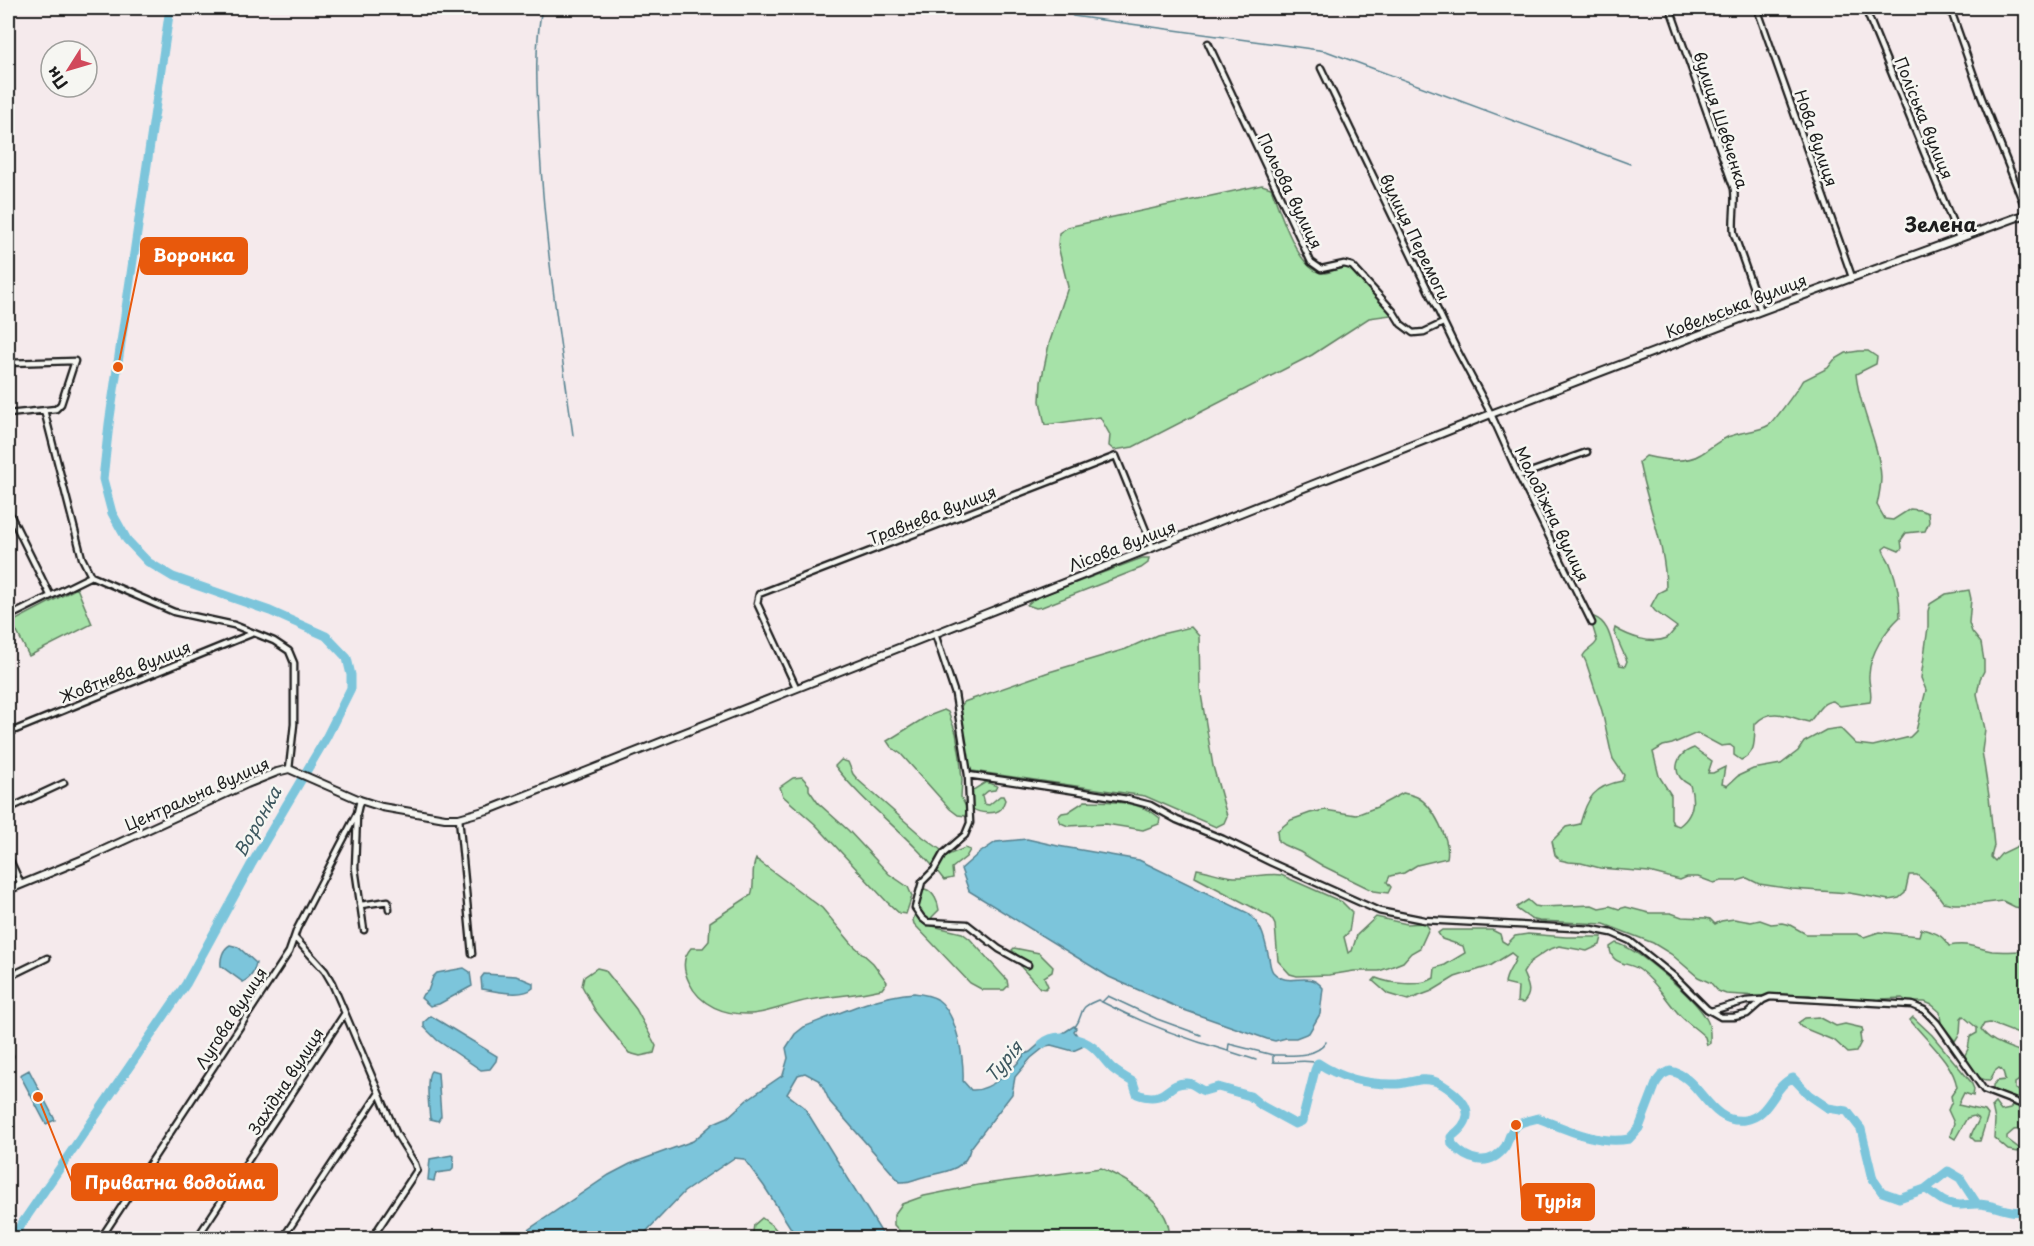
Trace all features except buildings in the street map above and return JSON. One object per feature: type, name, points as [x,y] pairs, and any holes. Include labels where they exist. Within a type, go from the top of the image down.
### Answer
[{"type":"street","name":"вулиця Шевченка","points":[[1670,8],[1734,189],[1736,206],[1734,234],[1761,310]]},
{"type":"street","name":"Нова вулиця","points":[[1757,8],[1852,277]]},
{"type":"street","name":"Поліська вулиця","points":[[1865,8],[1959,238]]},
{"type":"street","points":[[1950,8],[2026,212]]},
{"type":"street","name":"Польова вулиця","points":[[1208,43],[1311,262],[1321,269],[1344,264],[1352,266],[1393,311],[1401,324],[1413,333],[1424,332],[1443,323]]},
{"type":"street","name":"вулиця Перемоги","points":[[1321,68],[1443,323],[1491,414]]},
{"type":"street","name":"Ковельська вулиця","points":[[1457,428],[1761,310],[2026,212]]},
{"type":"street","points":[[8,363],[75,361],[61,404],[56,409],[8,414]]},
{"type":"street","points":[[44,410],[82,558],[91,576],[174,612],[218,621],[274,641],[289,651],[293,657],[294,724],[289,770]]},
{"type":"street","name":"Молодіжна вулиця","points":[[1491,414],[1518,476],[1592,623]]},
{"type":"street","name":"Лісова вулиця","points":[[505,804],[796,687],[1457,428]]},
{"type":"street","points":[[1518,476],[1587,452]]},
{"type":"street","name":"Травнева вулиця","points":[[796,687],[757,603],[759,594],[1116,456],[1153,548]]},
{"type":"street","points":[[8,510],[50,595]]},
{"type":"street","points":[[8,616],[91,576]]},
{"type":"street","name":"Жовтнева вулиця","points":[[8,733],[251,634]]},
{"type":"street","points":[[935,634],[955,694],[968,775],[970,823],[961,839],[943,854],[934,870],[922,882],[915,908],[927,922],[967,924],[999,949],[1028,965]]},
{"type":"street","name":"Центральна вулиця","points":[[8,890],[86,858],[277,771],[298,772],[360,801],[433,817],[459,818],[505,804]]},
{"type":"street","points":[[968,775],[1104,795],[1150,806],[1379,911],[1418,919],[1592,929],[1612,933],[1630,941],[1650,956],[1711,1011],[1721,1017],[1747,1014],[1770,997],[1896,1004],[1918,1008],[1924,1010],[1937,1023],[1984,1090],[2026,1106]]},
{"type":"street","points":[[8,809],[64,783]]},
{"type":"street","name":"Лугова вулиця","points":[[101,1239],[289,952],[297,929],[357,813],[360,801]]},
{"type":"street","points":[[357,813],[355,868],[364,930]]},
{"type":"street","points":[[459,818],[472,954]]},
{"type":"street","points":[[8,856],[21,884]]},
{"type":"street","points":[[361,905],[388,901],[389,909]]},
{"type":"street","points":[[295,938],[325,971],[332,983],[397,1135],[417,1170],[372,1239]]},
{"type":"street","points":[[8,977],[46,958]]},
{"type":"street","points":[[1711,1011],[1746,1001],[1763,1000]]},
{"type":"street","name":"Західна вулиця","points":[[197,1239],[345,1013]]},
{"type":"street","points":[[283,1239],[379,1093]]},
{"type":"green space","points":[[1262,185],[1271,188],[1284,223],[1305,262],[1314,270],[1323,273],[1345,266],[1370,289],[1391,315],[1369,318],[1312,355],[1133,447],[1114,450],[1109,446],[1110,435],[1100,417],[1045,425],[1040,401],[1041,382],[1049,344],[1068,287],[1058,246],[1059,233],[1068,227]]},
{"type":"green space","points":[[1868,351],[1877,357],[1876,364],[1856,374],[1879,464],[1881,481],[1877,505],[1885,519],[1893,520],[1910,509],[1928,513],[1929,522],[1925,531],[1906,533],[1901,540],[1902,548],[1899,551],[1887,546],[1883,549],[1897,585],[1900,617],[1884,636],[1872,659],[1869,675],[1870,702],[1840,706],[1833,701],[1829,702],[1822,706],[1809,722],[1780,714],[1768,715],[1755,724],[1752,750],[1741,760],[1734,755],[1734,748],[1730,745],[1721,746],[1697,733],[1663,746],[1653,752],[1659,776],[1671,795],[1671,819],[1673,824],[1679,826],[1687,818],[1692,808],[1690,785],[1679,776],[1677,765],[1682,755],[1694,748],[1712,761],[1708,773],[1725,767],[1722,784],[1727,786],[1738,776],[1753,769],[1781,764],[1798,751],[1804,742],[1826,730],[1840,728],[1856,744],[1873,746],[1910,737],[1916,731],[1926,690],[1921,678],[1930,604],[1946,594],[1969,590],[1971,599],[1969,623],[1972,632],[1981,643],[1984,661],[1984,671],[1977,694],[1985,729],[1982,751],[1994,846],[1991,857],[1995,861],[2001,854],[2026,842],[2026,909],[2003,901],[1977,904],[1943,902],[1935,891],[1917,875],[1909,875],[1905,893],[1899,898],[1889,900],[1849,893],[1759,884],[1747,878],[1714,883],[1698,877],[1687,877],[1680,880],[1649,872],[1600,868],[1560,860],[1555,855],[1552,841],[1566,827],[1580,824],[1589,800],[1598,790],[1622,781],[1624,775],[1613,759],[1602,711],[1583,656],[1597,641],[1591,621],[1594,617],[1605,625],[1617,659],[1620,665],[1625,666],[1627,661],[1614,632],[1615,628],[1633,637],[1654,641],[1667,638],[1677,627],[1651,606],[1658,593],[1666,589],[1665,573],[1660,541],[1639,462],[1646,456],[1667,460],[1688,459],[1701,454],[1727,437],[1769,425],[1802,381],[1828,368],[1834,360],[1846,353]]},
{"type":"green space","points":[[1142,558],[1149,558],[1148,563],[1141,568],[1042,607],[1027,605],[1035,598]]},
{"type":"green space","points":[[77,588],[92,624],[29,656],[12,622]]},
{"type":"green space","points":[[1191,627],[1199,636],[1200,688],[1213,766],[1227,816],[1224,823],[1216,827],[1145,796],[972,771],[969,767],[959,709],[964,702],[1049,672],[1126,649],[1157,635]]},
{"type":"green space","points":[[944,710],[948,712],[956,733],[962,780],[961,797],[967,809],[965,816],[958,815],[950,809],[887,741],[926,717]]},
{"type":"green space","points":[[841,760],[848,762],[858,780],[923,837],[948,855],[965,848],[970,850],[966,857],[952,868],[953,878],[944,880],[918,850],[861,795],[835,766]]},
{"type":"green space","points":[[802,777],[818,803],[848,830],[889,874],[908,887],[912,896],[906,914],[899,913],[887,902],[815,824],[783,796],[780,787],[793,778]]},
{"type":"green space","points":[[986,782],[997,786],[995,790],[988,791],[982,796],[984,804],[989,805],[1000,796],[1003,796],[1005,800],[998,811],[991,813],[973,809],[968,801],[968,795]]},
{"type":"green space","points":[[1403,793],[1423,801],[1435,815],[1446,842],[1447,858],[1417,865],[1404,873],[1390,876],[1387,882],[1391,887],[1388,893],[1374,891],[1278,841],[1277,831],[1291,820],[1325,810],[1356,815]]},
{"type":"green space","points":[[1085,801],[1135,805],[1160,818],[1159,824],[1143,830],[1106,824],[1068,826],[1061,823],[1058,817],[1062,813],[1068,812]]},
{"type":"green space","points":[[756,859],[822,908],[853,945],[873,963],[887,982],[882,989],[809,1000],[750,1014],[723,1011],[700,997],[689,982],[684,964],[686,956],[691,948],[703,948],[709,941],[710,922],[751,895]]},
{"type":"green space","points":[[1197,869],[1234,877],[1281,875],[1342,902],[1352,912],[1349,932],[1344,937],[1348,953],[1352,951],[1357,935],[1376,917],[1407,924],[1425,923],[1429,928],[1420,948],[1411,953],[1403,962],[1388,968],[1379,971],[1297,976],[1290,974],[1278,961],[1275,925],[1271,917],[1195,877]]},
{"type":"green space","points":[[925,889],[937,901],[939,910],[932,917],[932,926],[962,933],[970,939],[1007,980],[1008,986],[1004,990],[983,990],[970,983],[914,924],[913,920],[921,894]]},
{"type":"green space","points":[[1528,900],[1535,906],[1541,907],[1592,905],[1599,908],[1610,906],[1619,909],[1626,907],[1649,913],[1671,913],[1682,917],[1706,918],[1715,924],[1734,919],[1751,922],[1760,920],[1771,924],[1790,925],[1806,934],[1857,934],[1864,937],[1879,932],[1919,936],[1921,929],[1937,934],[1949,946],[1966,945],[1996,951],[2026,951],[2026,1037],[1990,1023],[1984,1024],[1981,1029],[1996,1042],[2026,1054],[2026,1080],[2021,1079],[2015,1083],[2015,1089],[2026,1094],[2026,1128],[2014,1130],[2007,1136],[2007,1139],[2020,1149],[2018,1152],[2008,1150],[1994,1138],[1995,1120],[1992,1106],[1995,1103],[2001,1111],[2010,1109],[2014,1098],[1993,1090],[1993,1085],[1997,1081],[2005,1080],[2001,1069],[1995,1071],[1990,1080],[1985,1080],[1977,1076],[1971,1068],[1965,1055],[1970,1037],[1977,1033],[1977,1028],[1963,1016],[1960,1033],[1955,1041],[1941,1023],[1940,1012],[1925,1002],[1908,1002],[1902,998],[1881,999],[1867,1004],[1853,1003],[1841,998],[1825,1002],[1809,995],[1726,994],[1718,991],[1711,983],[1698,977],[1671,954],[1653,943],[1604,924],[1531,919],[1517,909]]},
{"type":"green space","points":[[1442,930],[1492,930],[1500,934],[1502,941],[1507,944],[1515,936],[1528,934],[1602,937],[1600,945],[1587,951],[1559,946],[1548,950],[1530,962],[1523,973],[1529,992],[1523,1003],[1517,1002],[1518,987],[1505,984],[1516,957],[1511,953],[1490,966],[1455,977],[1432,991],[1408,1000],[1388,994],[1373,981],[1376,978],[1389,982],[1413,984],[1434,978],[1435,968],[1465,953],[1463,946],[1442,939],[1438,933]]},
{"type":"green space","points":[[1616,943],[1652,964],[1692,1000],[1708,1023],[1710,1043],[1707,1045],[1705,1037],[1680,1016],[1646,975],[1636,967],[1621,963],[1613,957],[1610,947]]},
{"type":"green space","points":[[1014,948],[1039,953],[1053,967],[1052,972],[1044,977],[1048,986],[1045,989],[1040,988],[1021,967],[1022,965],[1026,968],[1030,966],[1012,950]]},
{"type":"green space","points":[[597,968],[605,970],[636,1009],[656,1046],[654,1053],[640,1056],[629,1053],[595,1010],[582,986],[584,977]]},
{"type":"green space","points":[[1819,1017],[1836,1026],[1845,1024],[1862,1028],[1861,1042],[1856,1052],[1848,1053],[1835,1041],[1801,1027],[1798,1023],[1805,1018]]},
{"type":"green space","points":[[1913,1017],[1932,1035],[1971,1082],[1974,1089],[1973,1096],[1964,1093],[1958,1105],[1985,1111],[1988,1115],[1980,1141],[1975,1141],[1971,1137],[1979,1119],[1974,1116],[1967,1118],[1955,1139],[1950,1136],[1954,1123],[1948,1110],[1952,1101],[1951,1096],[1957,1087],[1945,1060],[1910,1020]]},
{"type":"green space","points":[[1101,1168],[1135,1186],[1156,1204],[1164,1214],[1169,1238],[906,1238],[894,1225],[894,1215],[902,1204],[924,1196],[978,1185]]},
{"type":"green space","points":[[762,1218],[783,1238],[752,1238],[754,1225]]},
{"type":"water","points":[[1027,839],[1139,860],[1248,913],[1263,934],[1273,972],[1286,979],[1311,980],[1323,988],[1320,1014],[1309,1033],[1296,1038],[1275,1041],[1184,1010],[1109,977],[969,891],[961,869],[996,842]]},
{"type":"water","points":[[230,945],[238,947],[256,963],[252,974],[243,982],[221,966],[222,954]]},
{"type":"water","points":[[464,968],[470,972],[472,986],[439,1004],[430,1006],[421,998],[428,991],[437,973]]},
{"type":"water","points":[[484,974],[516,976],[533,983],[533,988],[522,993],[482,989],[481,978]]},
{"type":"water","points":[[914,993],[937,999],[950,1014],[958,1037],[963,1081],[971,1090],[978,1090],[994,1083],[1044,1040],[1054,1039],[1074,1026],[1076,1028],[1074,1031],[1083,1044],[1082,1047],[1073,1051],[1051,1045],[1046,1046],[1031,1058],[1015,1077],[1012,1094],[970,1149],[964,1162],[952,1169],[907,1182],[900,1182],[830,1102],[820,1081],[805,1073],[798,1075],[787,1094],[804,1107],[885,1238],[797,1238],[744,1159],[734,1158],[684,1192],[640,1238],[516,1238],[609,1175],[630,1164],[693,1141],[714,1123],[728,1117],[748,1099],[783,1075],[788,1058],[786,1048],[795,1034],[804,1027],[872,1001]]},
{"type":"water","points":[[431,1016],[497,1056],[490,1069],[481,1070],[437,1040],[424,1027],[424,1022]]},
{"type":"water","points":[[29,1070],[55,1120],[46,1124],[20,1075]]},
{"type":"water","points":[[431,1071],[438,1073],[441,1116],[438,1121],[430,1119],[428,1086]]},
{"type":"water","points":[[454,1156],[453,1169],[436,1173],[434,1181],[428,1180],[430,1159]]},
{"type":"waterway","name":"Воронка","points":[[12,1238],[186,984],[251,865],[326,738],[351,688],[347,658],[326,636],[270,611],[173,577],[148,562],[127,540],[112,513],[103,479],[109,424],[170,8]]},
{"type":"waterway","points":[[542,8],[537,69],[541,168],[552,283],[573,435]]},
{"type":"waterway","points":[[1066,8],[1073,16],[1326,51],[1630,164]]},
{"type":"waterway","points":[[1102,1002],[1108,996],[1157,1019],[1201,1035]]},
{"type":"waterway","points":[[1075,1027],[1086,1006],[1098,1000],[1162,1029],[1228,1051],[1229,1044],[1273,1055],[1273,1062],[1318,1063]]},
{"type":"waterway","name":"Турія","points":[[1042,1044],[1047,1040],[1061,1037],[1089,1044],[1113,1069],[1133,1082],[1137,1094],[1155,1097],[1174,1086],[1187,1083],[1204,1091],[1218,1087],[1250,1096],[1262,1106],[1295,1124],[1302,1121],[1318,1063],[1346,1077],[1366,1082],[1398,1084],[1420,1080],[1434,1081],[1449,1089],[1460,1099],[1467,1110],[1466,1121],[1451,1137],[1452,1144],[1464,1154],[1478,1160],[1485,1160],[1499,1154],[1514,1128],[1521,1123],[1538,1118],[1594,1138],[1629,1139],[1639,1128],[1657,1081],[1670,1071],[1690,1081],[1713,1108],[1732,1120],[1753,1118],[1766,1107],[1781,1087],[1793,1078],[1809,1095],[1828,1108],[1847,1111],[1861,1129],[1873,1179],[1882,1192],[1899,1198],[1925,1189],[1952,1204],[1983,1204],[2014,1211],[2026,1210]]},
{"type":"waterway","points":[[1274,1055],[1309,1053],[1316,1051],[1326,1042]]},
{"type":"waterway","points":[[1228,1051],[1256,1060]]},
{"type":"waterway","points":[[1925,1189],[1948,1171],[1960,1178],[1977,1204]]},
{"type":"place","name":"Воронка","points":[[118,367]]},
{"type":"place","name":"Приватна водойма","points":[[38,1097]]},
{"type":"place","name":"Турія","points":[[1516,1125]]},
{"type":"district","name":"Зелена","points":[[1941,225]]}]
